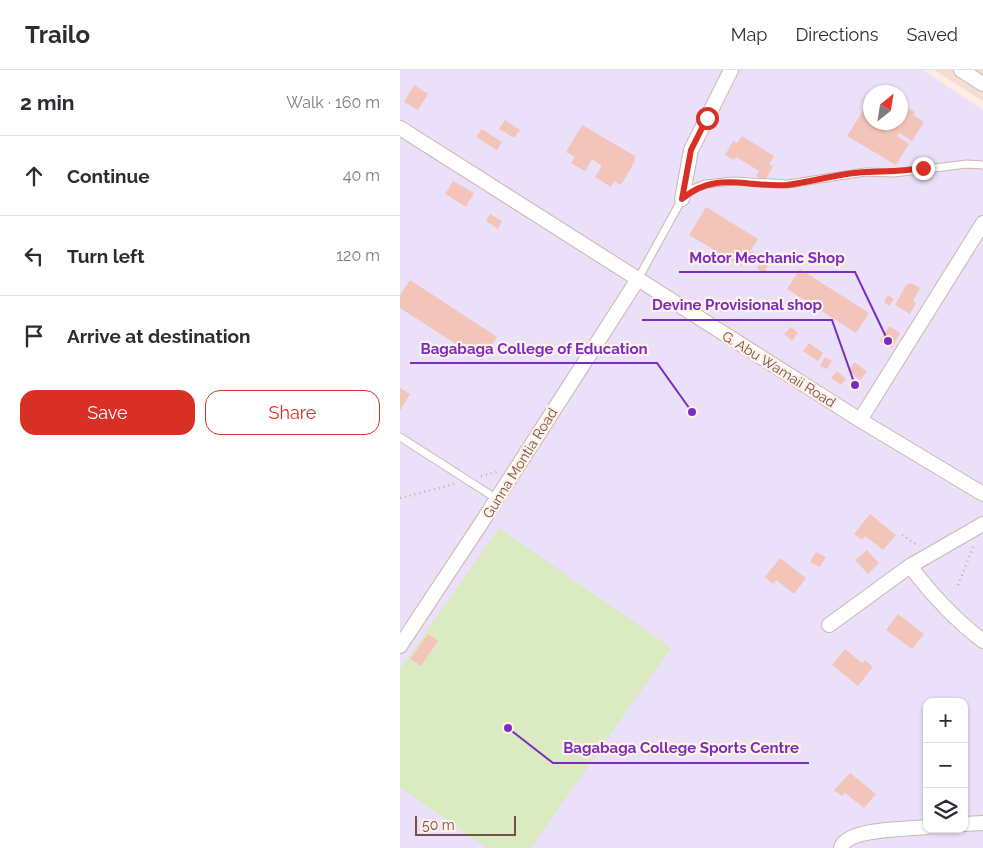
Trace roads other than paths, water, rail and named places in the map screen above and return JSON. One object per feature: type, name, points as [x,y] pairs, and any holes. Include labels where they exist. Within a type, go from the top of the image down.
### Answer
[{"type":"street","points":[[682,199],[691,150],[731,70]]},
{"type":"street","points":[[961,70],[983,84]]},
{"type":"street","name":"G. Abu Wamaii Road","points":[[400,128],[860,420],[983,494]]},
{"type":"street","points":[[860,420],[983,223]]},
{"type":"street","name":"Gunna Montia Road","points":[[400,646],[638,279]]},
{"type":"street","points":[[829,624],[910,566],[983,524]]},
{"type":"street","points":[[910,566],[938,602],[959,623],[983,640]]},
{"type":"street","points":[[968,824],[983,823]]},
{"type":"street","points":[[841,848],[846,839],[859,833],[923,827]]},
{"type":"lane","points":[[638,279],[682,199],[693,189],[705,184],[733,181],[788,184],[865,172],[894,173],[958,165],[983,165]]},
{"type":"lane","points":[[400,437],[497,499]]},
{"type":"place","name":"Motor Mechanic Shop","points":[[888,341]]},
{"type":"place","name":"Devine Provisional shop","points":[[855,385]]},
{"type":"place","name":"Bagabaga College of Education","points":[[692,412]]},
{"type":"place","name":"Bagabaga College Sports Centre","points":[[508,728]]}]
